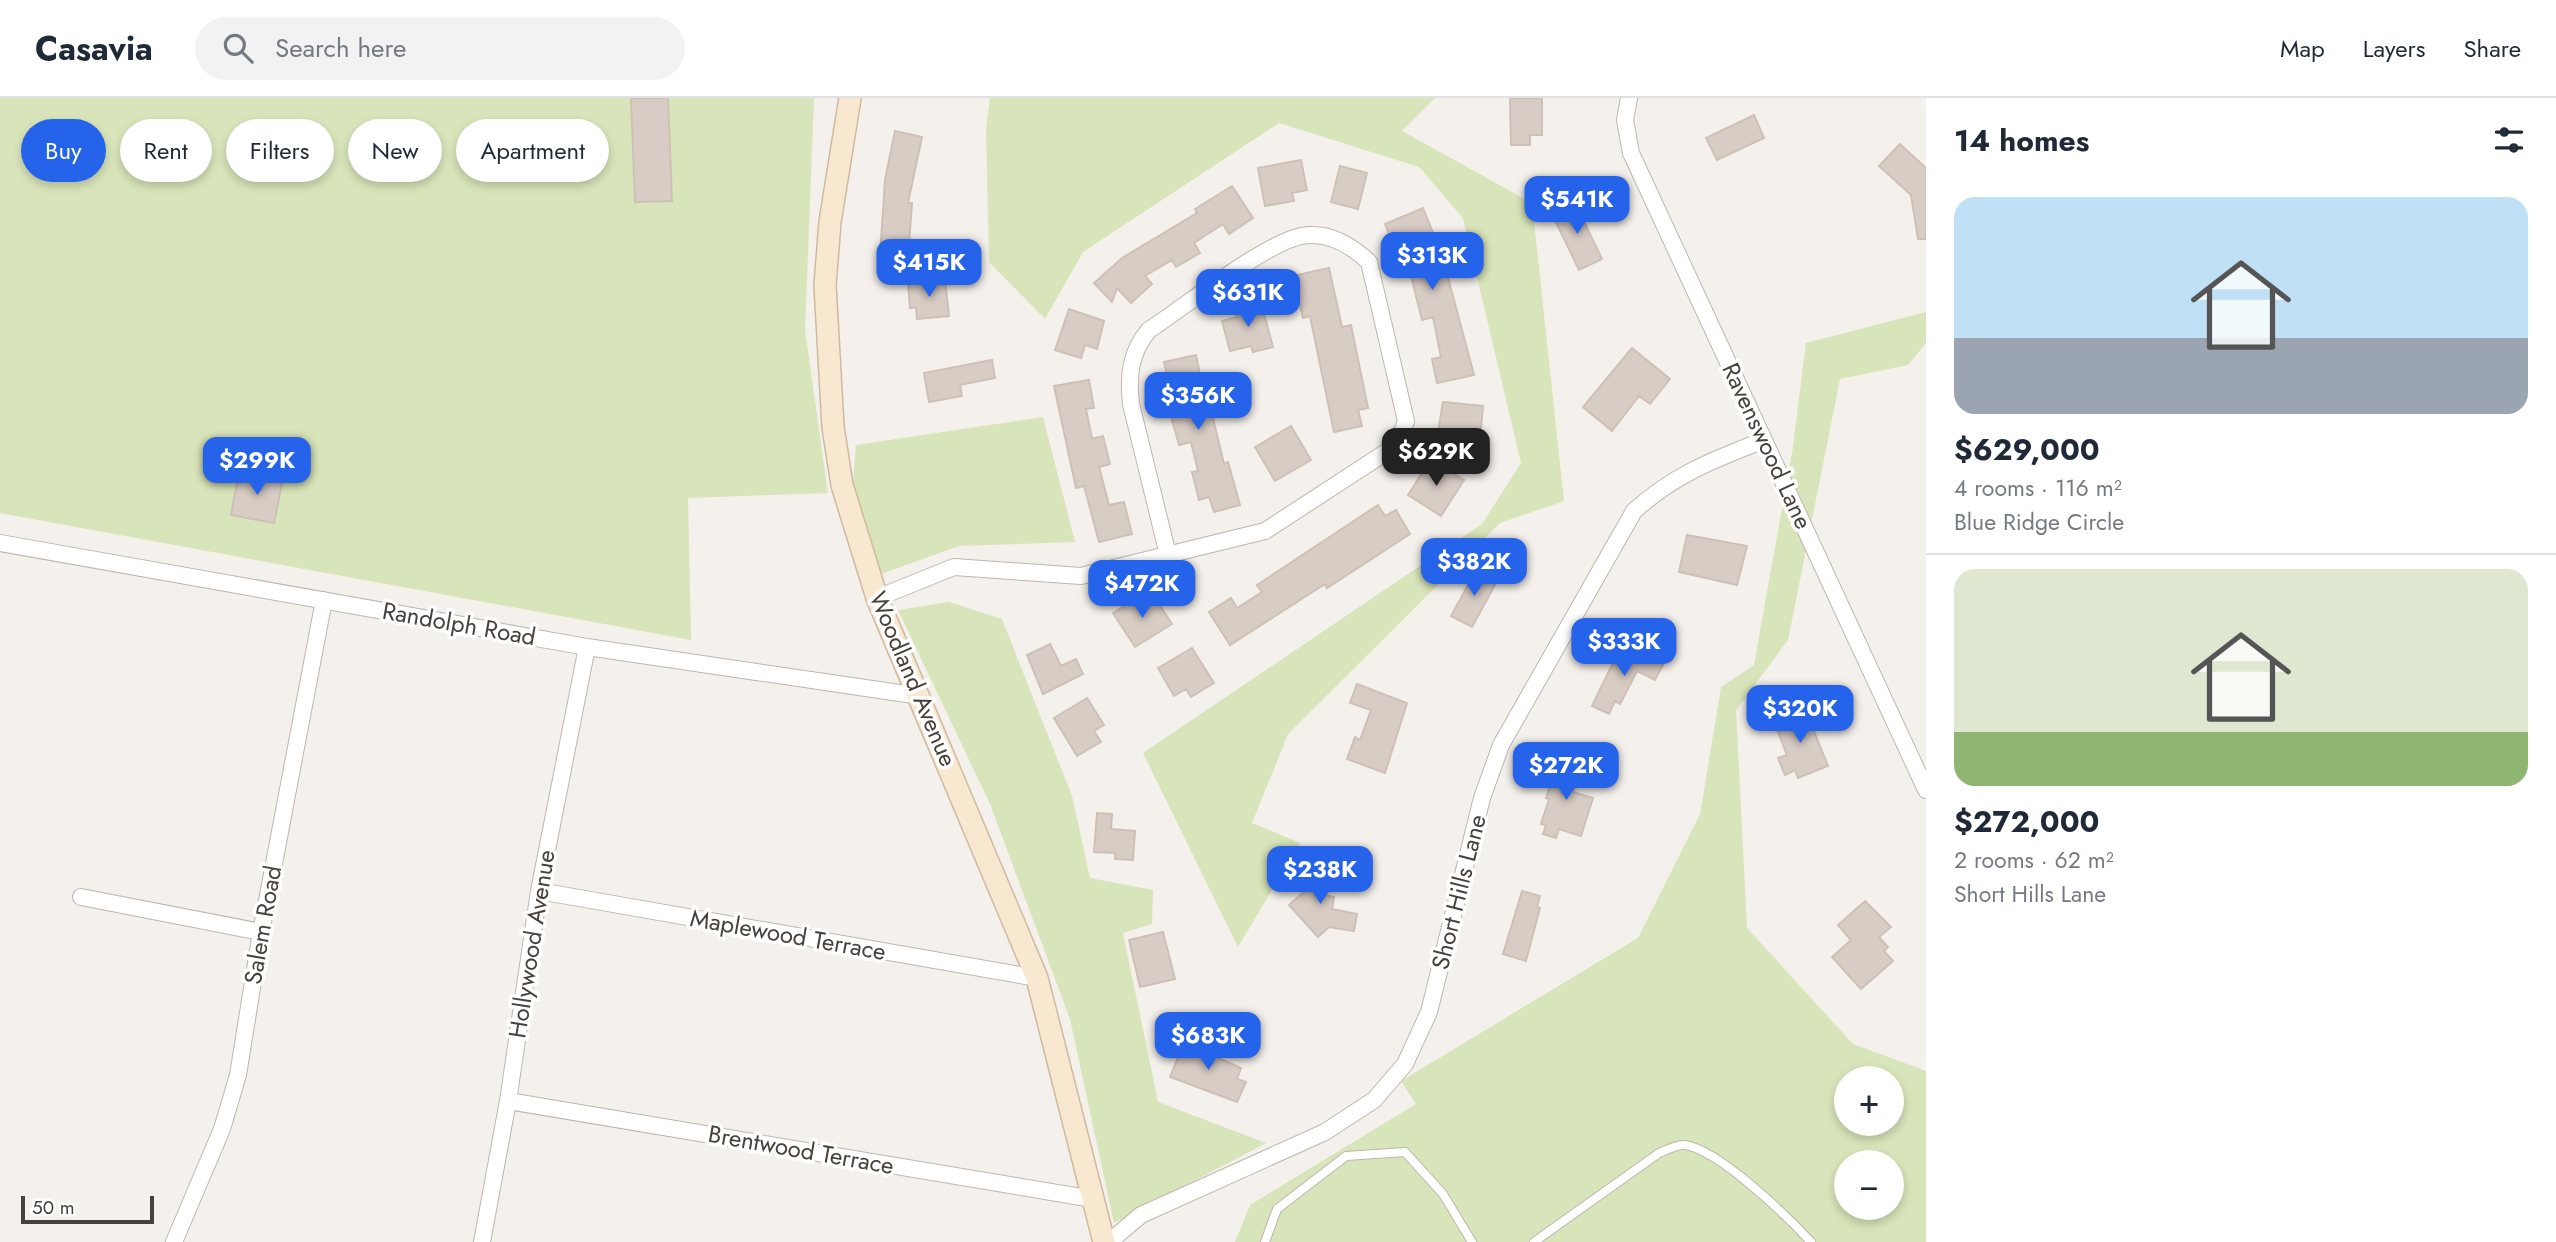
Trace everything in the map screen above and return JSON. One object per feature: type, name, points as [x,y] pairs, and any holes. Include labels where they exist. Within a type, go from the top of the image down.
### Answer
[{"type":"street","name":"Woodland Avenue","points":[[850,98],[825,285],[828,364],[842,485],[877,598],[1037,978],[1104,1242]]},
{"type":"street","name":"Ravenswood Lane","points":[[1629,98],[1625,120],[1631,153],[1926,790]]},
{"type":"street","points":[[877,598],[954,568],[1081,576],[1168,555],[1265,531],[1397,445],[1406,421],[1368,262],[1355,248],[1321,236],[1302,236],[1277,245],[1149,330],[1138,343],[1129,379],[1130,404],[1168,555]]},
{"type":"street","name":"Short Hills Lane","points":[[1110,1242],[1141,1215],[1325,1132],[1374,1100],[1405,1064],[1429,1012],[1482,798],[1501,745],[1634,511],[1662,486],[1693,468],[1764,440]]},
{"type":"street","name":"Randolph Road","points":[[0,543],[587,648],[920,696]]},
{"type":"street","name":"Salem Road","points":[[174,1242],[222,1129],[238,1075],[261,932],[324,600]]},
{"type":"street","name":"Hollywood Avenue","points":[[482,1242],[508,1101],[539,891],[587,648]]},
{"type":"street","name":"Maplewood Terrace","points":[[539,891],[1037,978]]},
{"type":"street","points":[[81,897],[261,932]]},
{"type":"street","name":"Brentwood Terrace","points":[[508,1101],[1093,1199]]},
{"type":"lane","points":[[1534,1242],[1660,1153],[1682,1144],[1703,1150],[1783,1211],[1806,1240]]},
{"type":"lane","points":[[1265,1242],[1277,1209],[1346,1156],[1405,1152],[1443,1194],[1472,1242]]},
{"type":"green space","points":[[0,98],[814,98],[805,330],[828,493],[688,498],[691,640],[0,513]]},
{"type":"green space","points":[[990,98],[1435,98],[1402,131],[1532,203],[1564,501],[1500,523],[1288,734],[1252,823],[1300,843],[1238,947],[1143,753],[1482,524],[1521,463],[1463,218],[1419,167],[1279,123],[1083,252],[1045,319],[989,262],[986,130]]},
{"type":"green space","points":[[1926,312],[1926,343],[1908,365],[1840,379],[1788,640],[1736,710],[1747,928],[1853,1044],[1926,1071],[1926,1242],[1235,1242],[1250,1205],[1416,1104],[1401,1081],[1638,938],[1700,814],[1721,687],[1754,665],[1793,447],[1806,343]]},
{"type":"green space","points":[[1043,417],[1075,542],[959,546],[881,574],[853,482],[856,445]]},
{"type":"green space","points":[[949,602],[1002,619],[1072,796],[1090,878],[1153,890],[1152,924],[1123,933],[1158,1102],[1266,1143],[1114,1223],[1070,1019],[990,804],[898,610]]},
{"type":"building","points":[[631,98],[668,98],[672,201],[635,202]]},
{"type":"building","points":[[1510,98],[1542,98],[1542,135],[1530,135],[1530,145],[1511,145]]},
{"type":"building","points":[[1754,115],[1764,138],[1717,160],[1706,138]]},
{"type":"building","points":[[895,131],[922,137],[908,203],[912,203],[908,258],[880,256],[885,180]]},
{"type":"building","points":[[1900,144],[1926,168],[1926,239],[1918,239],[1911,195],[1879,166]]},
{"type":"building","points":[[1301,160],[1307,190],[1292,193],[1294,201],[1265,206],[1258,168]]},
{"type":"building","points":[[1340,166],[1367,173],[1358,209],[1331,202]]},
{"type":"building","points":[[1232,186],[1253,218],[1229,234],[1223,224],[1194,243],[1200,253],[1176,267],[1172,260],[1145,276],[1152,284],[1131,303],[1117,288],[1112,302],[1094,283],[1122,258],[1197,213],[1195,209]]},
{"type":"building","points":[[1575,203],[1602,259],[1579,270],[1552,214]]},
{"type":"building","points":[[1423,208],[1442,255],[1474,375],[1437,383],[1432,359],[1441,357],[1433,317],[1422,320],[1407,260],[1401,263],[1385,224]]},
{"type":"building","points":[[1329,268],[1342,327],[1351,325],[1368,408],[1358,410],[1362,426],[1334,432],[1310,316],[1303,318],[1293,276]]},
{"type":"building","points":[[945,279],[949,316],[917,319],[916,307],[910,308],[908,283]]},
{"type":"building","points":[[1261,303],[1273,347],[1253,352],[1251,346],[1230,351],[1222,321],[1237,317],[1236,309]]},
{"type":"building","points":[[1069,309],[1104,321],[1097,349],[1085,345],[1081,358],[1055,350]]},
{"type":"building","points":[[1632,348],[1670,379],[1650,404],[1639,396],[1612,431],[1583,407]]},
{"type":"building","points":[[1196,355],[1207,410],[1211,410],[1224,464],[1228,462],[1240,505],[1214,512],[1209,497],[1199,500],[1192,472],[1198,471],[1191,442],[1179,445],[1160,377],[1167,375],[1164,362]]},
{"type":"building","points":[[992,360],[995,378],[960,385],[962,396],[929,402],[924,373]]},
{"type":"building","points":[[1089,380],[1094,408],[1086,409],[1092,439],[1103,436],[1110,464],[1099,467],[1109,505],[1124,502],[1132,534],[1099,542],[1084,486],[1076,488],[1054,386]]},
{"type":"building","points":[[1443,402],[1483,406],[1479,448],[1436,444]]},
{"type":"building","points":[[1291,426],[1311,460],[1275,481],[1255,447]]},
{"type":"building","points":[[1431,459],[1464,480],[1441,516],[1408,495]]},
{"type":"building","points":[[239,471],[283,479],[274,523],[231,515]]},
{"type":"building","points":[[1378,505],[1385,516],[1396,510],[1410,534],[1327,588],[1325,584],[1230,645],[1209,612],[1231,598],[1237,608],[1262,592],[1257,585]]},
{"type":"building","points":[[1687,535],[1747,546],[1737,585],[1679,572]]},
{"type":"building","points":[[1478,567],[1491,574],[1488,581],[1495,585],[1472,627],[1451,616]]},
{"type":"building","points":[[1141,596],[1148,607],[1157,601],[1172,624],[1135,647],[1113,613]]},
{"type":"building","points":[[1050,644],[1061,666],[1076,659],[1083,674],[1043,694],[1027,655]]},
{"type":"building","points":[[1621,646],[1663,665],[1655,680],[1637,671],[1620,704],[1615,701],[1609,714],[1592,706]]},
{"type":"building","points":[[1192,648],[1214,683],[1191,697],[1186,689],[1174,696],[1158,668]]},
{"type":"building","points":[[1357,684],[1407,703],[1385,773],[1347,759],[1355,737],[1360,740],[1371,710],[1350,703]]},
{"type":"building","points":[[1087,698],[1104,725],[1094,731],[1101,742],[1077,756],[1054,718]]},
{"type":"building","points":[[1805,709],[1828,766],[1798,778],[1795,770],[1785,775],[1778,758],[1787,755],[1774,722]]},
{"type":"building","points":[[1559,758],[1582,766],[1573,792],[1593,798],[1581,836],[1559,829],[1556,838],[1543,834],[1546,825],[1541,824],[1549,799],[1546,798]]},
{"type":"building","points":[[1097,813],[1112,814],[1111,829],[1135,831],[1133,860],[1115,859],[1115,853],[1094,852]]},
{"type":"building","points":[[1307,864],[1324,867],[1319,894],[1334,897],[1332,909],[1357,914],[1354,931],[1329,927],[1318,937],[1289,905],[1308,888],[1303,883]]},
{"type":"building","points":[[1522,891],[1540,896],[1537,907],[1540,908],[1526,961],[1503,954]]},
{"type":"building","points":[[1865,901],[1891,927],[1879,937],[1888,947],[1884,951],[1893,961],[1861,989],[1832,957],[1851,940],[1838,925]]},
{"type":"building","points":[[1163,932],[1175,979],[1140,987],[1129,940]]},
{"type":"building","points":[[1186,1038],[1209,1048],[1207,1053],[1241,1068],[1237,1079],[1246,1082],[1237,1102],[1170,1077]]}]
